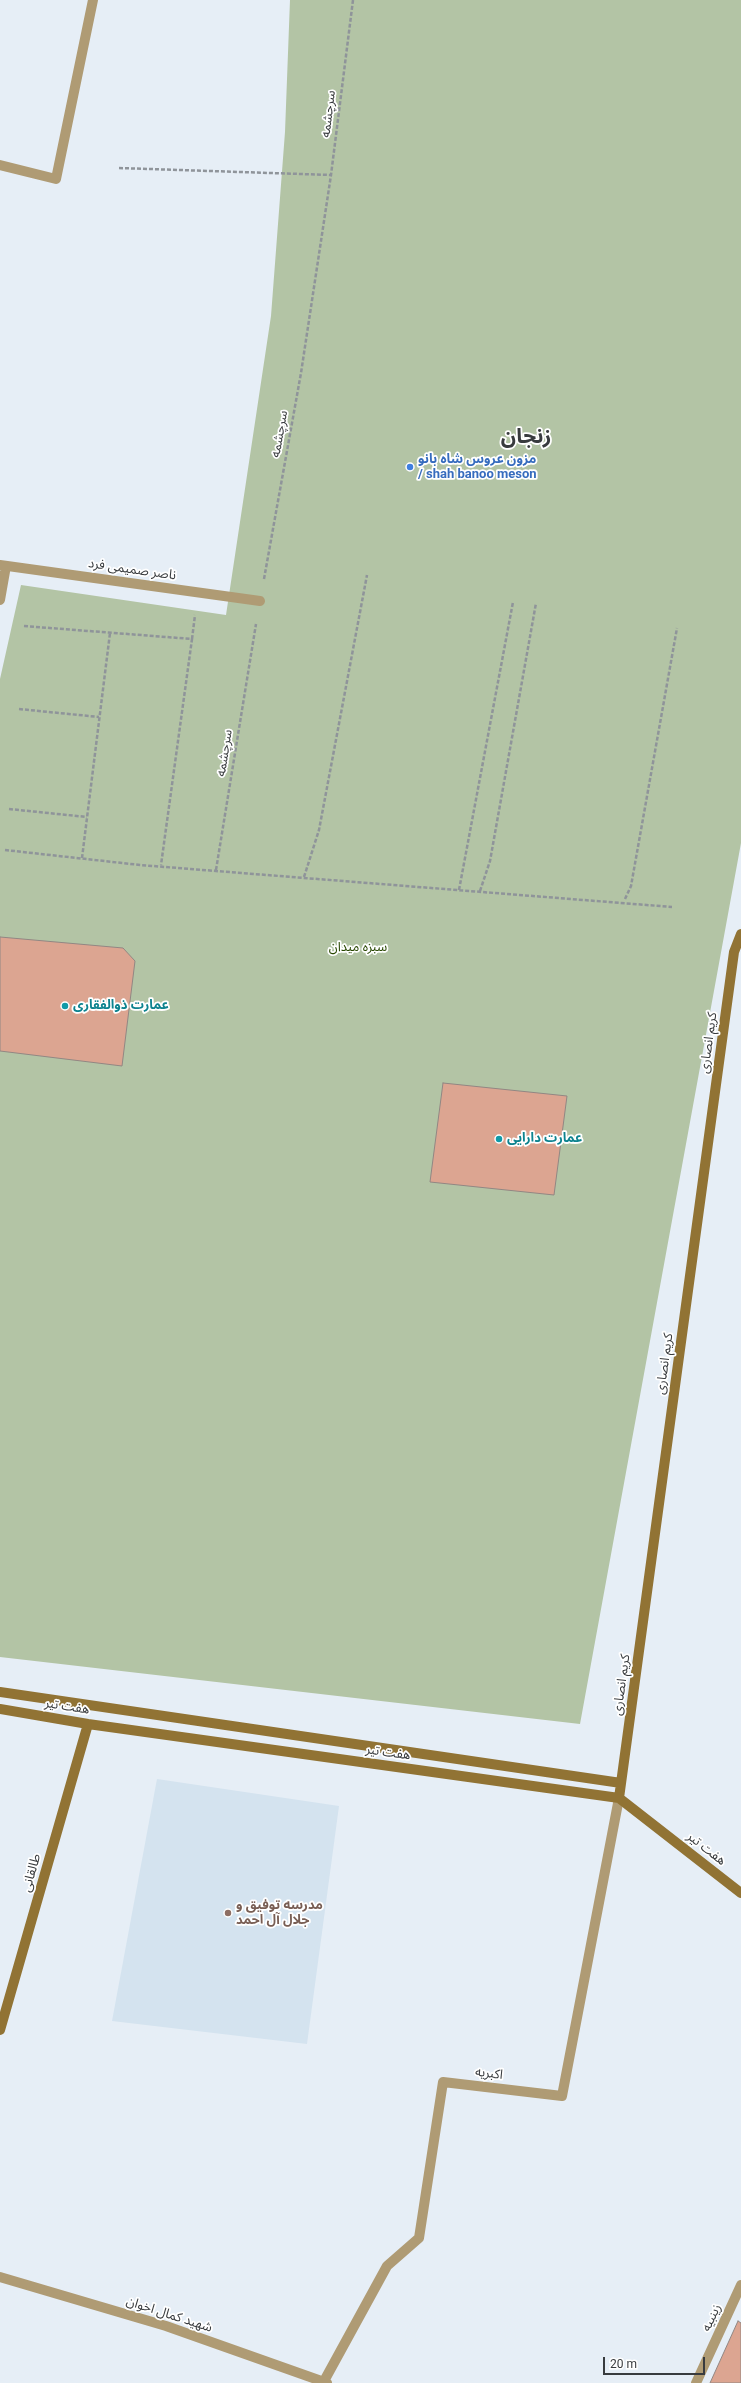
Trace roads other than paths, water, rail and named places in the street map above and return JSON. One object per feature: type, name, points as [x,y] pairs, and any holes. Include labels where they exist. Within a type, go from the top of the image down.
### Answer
[{"type":"main road","name":"کریم انصاری","points":[[619,1798],[741,934]]},
{"type":"main road","points":[[0,1692],[621,1784]]},
{"type":"main road","name":"هفت تیر","points":[[0,1709],[88,1724],[619,1798],[741,1893]]},
{"type":"main road","name":"طالقانی","points":[[0,2030],[88,1724]]},
{"type":"street","points":[[0,165],[56,179],[93,0]]},
{"type":"street","points":[[0,600],[3,565]]},
{"type":"street","name":"ناصر صمیمی فرد","points":[[3,565],[260,601]]},
{"type":"street","name":"اکبریه","points":[[325,2382],[387,2266],[419,2238],[444,2082],[562,2096],[619,1798]]},
{"type":"street","name":"شهید کمال اخوان","points":[[0,2277],[166,2326],[325,2382]]},
{"type":"street","name":"زینبیه","points":[[696,2383],[741,2286]]},
{"type":"place","name":"مزون عروس شاه بانو / shah banoo meson","points":[[410,467]]},
{"type":"place","name":"عمارت ذوالفقاری","points":[[65,1006]]},
{"type":"place","name":"عمارت دارایی","points":[[499,1139]]},
{"type":"place","name":"مدرسه توفیق و جلال آل احمد","points":[[228,1913]]},
{"type":"district","name":"زنجان","points":[[526,438]]},
{"type":"park label","name":"سبزه میدان","points":[[358,948]]}]
